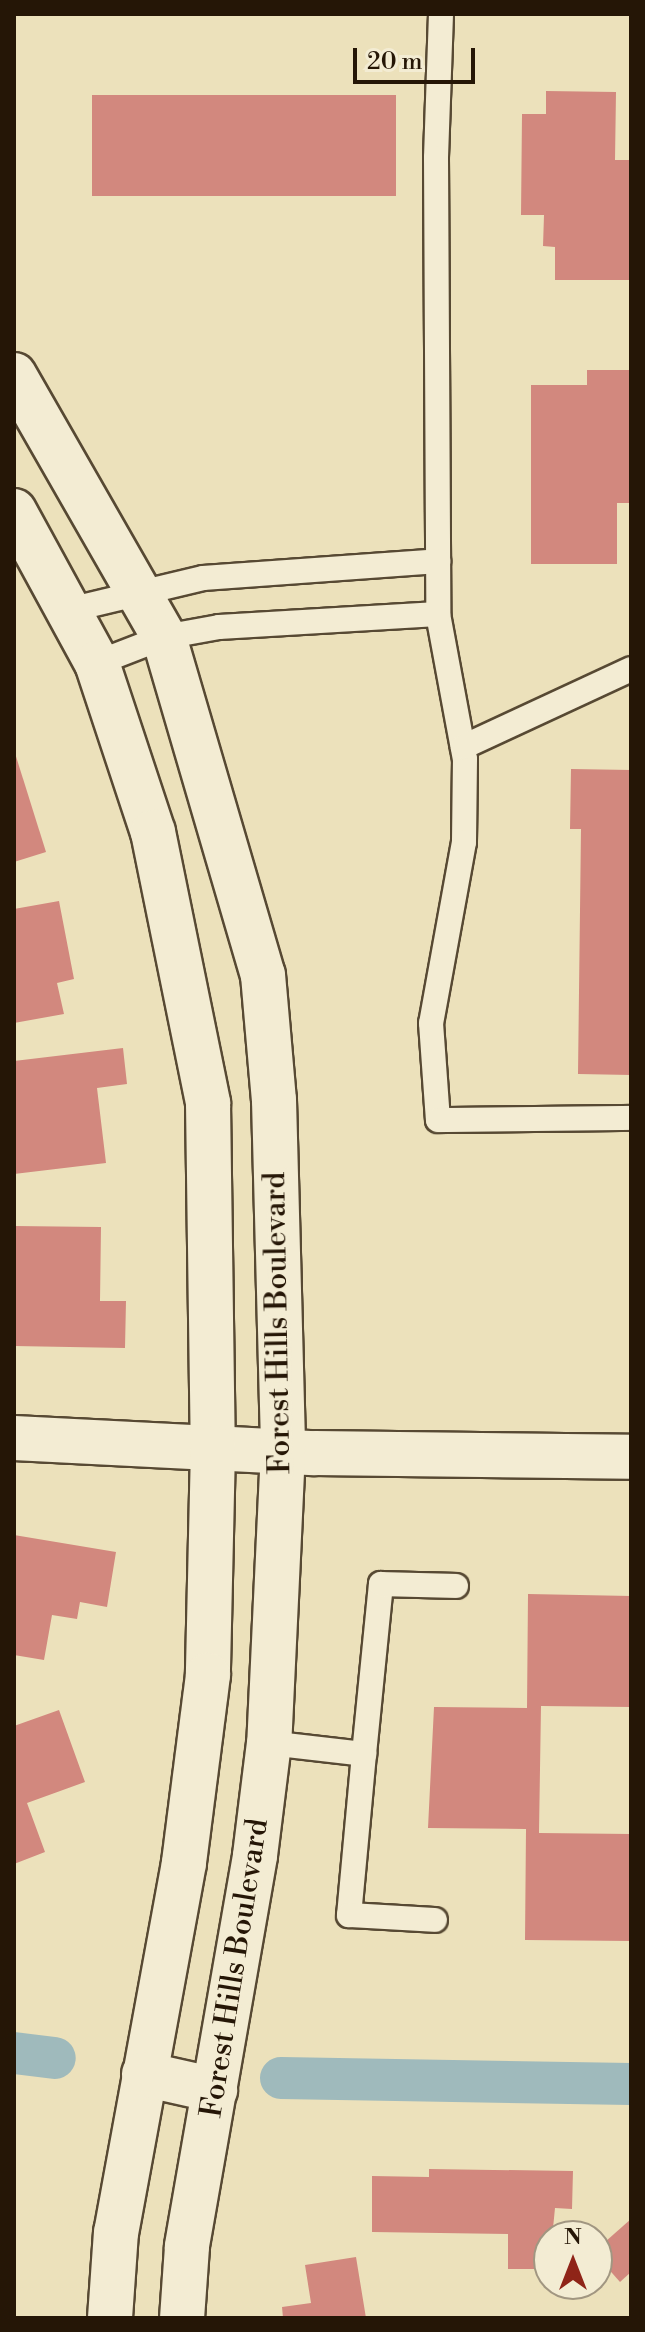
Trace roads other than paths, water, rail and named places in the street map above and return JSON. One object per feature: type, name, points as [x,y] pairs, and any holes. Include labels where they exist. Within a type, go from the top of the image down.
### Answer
[{"type":"street","name":"Forest Hills Boulevard","points":[[14,375],[164,637],[263,975],[274,1100],[283,1451],[269,1743],[255,1856],[187,2247],[182,2318]]},
{"type":"street","points":[[14,511],[97,663],[153,832],[208,1103],[213,1448],[208,1675],[184,1863],[116,2232],[110,2318]]},
{"type":"street","points":[[14,1438],[283,1451],[631,1457]]},
{"type":"street","points":[[144,2074],[215,2090]]},
{"type":"lane","points":[[441,14],[436,158],[438,614],[463,747],[464,842],[431,1023],[438,1120],[631,1118]]},
{"type":"lane","points":[[69,610],[203,578],[438,561]]},
{"type":"lane","points":[[97,663],[164,637],[325,618],[438,614]]},
{"type":"lane","points":[[463,747],[631,669]]},
{"type":"lane","points":[[435,1920],[349,1915],[381,1584],[456,1586]]},
{"type":"lane","points":[[269,1743],[364,1754]]},
{"type":"waterway","points":[[14,2053],[55,2058]]},
{"type":"waterway","points":[[281,2078],[631,2084]]}]
